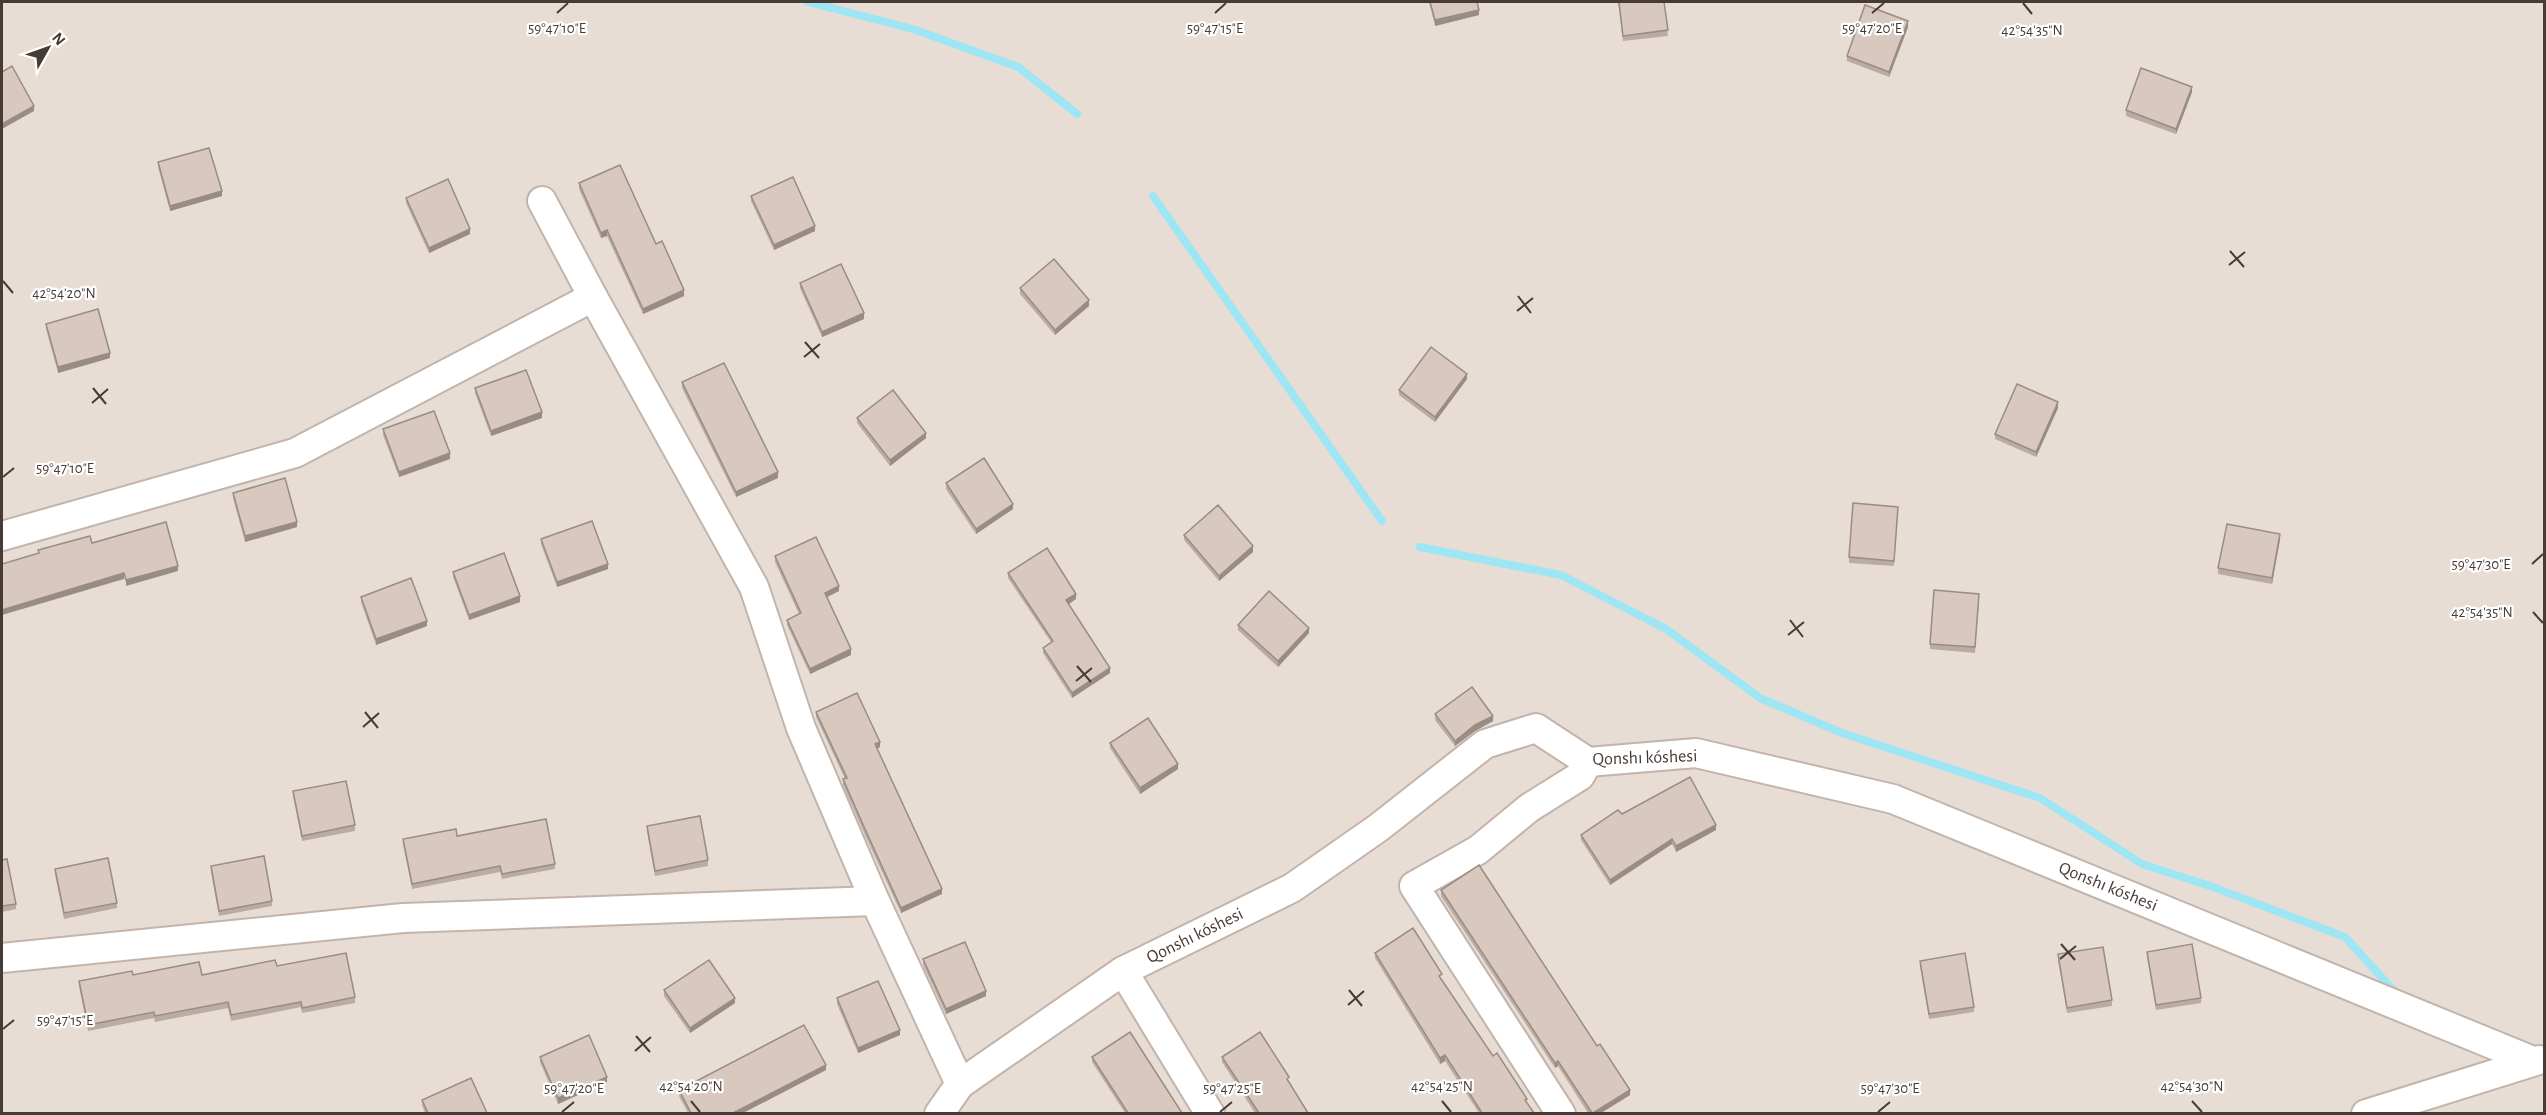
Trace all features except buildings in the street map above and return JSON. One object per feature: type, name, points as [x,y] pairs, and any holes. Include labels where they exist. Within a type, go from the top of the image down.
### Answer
[{"type":"street","points":[[542,201],[754,587],[801,729],[875,901],[960,1084]]},
{"type":"street","points":[[2,536],[295,453],[593,297]]},
{"type":"street","name":"Qonshı kóshesi","points":[[939,1113],[960,1084],[1123,971],[1292,888],[1378,828],[1485,744],[1536,728],[1588,762],[1696,753],[1893,799],[2538,1061]]},
{"type":"street","points":[[1561,1113],[1414,886],[1478,850],[1529,808],[1580,776],[1588,762]]},
{"type":"street","points":[[2,958],[403,918],[875,901]]},
{"type":"street","points":[[1123,971],[1210,1113]]},
{"type":"street","name":"Qonshı kóshesi","points":[[2366,1113],[2538,1061]]},
{"type":"shaded area","points":[[2,2],[2544,2],[2544,1113],[2,1113]]},
{"type":"waterway","points":[[808,2],[913,29],[1018,67],[1077,114]]},
{"type":"waterway","points":[[1153,196],[1382,521]]},
{"type":"waterway","points":[[1420,547],[1561,575],[1666,629],[1760,698],[1842,733],[2040,798],[2142,864],[2213,887],[2345,937],[2397,994]]}]
